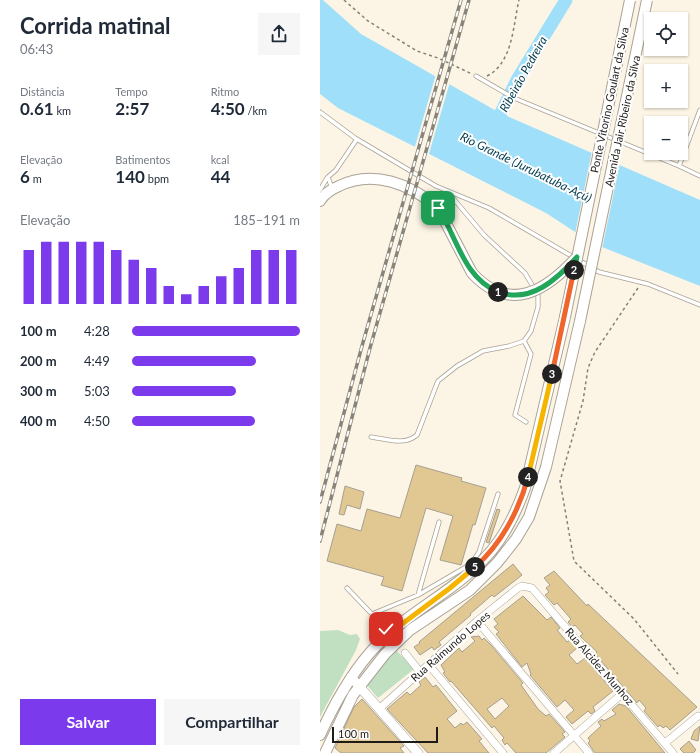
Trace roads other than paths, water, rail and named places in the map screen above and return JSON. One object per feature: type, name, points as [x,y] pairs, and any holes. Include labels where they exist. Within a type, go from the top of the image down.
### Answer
[{"type":"main road","name":"Ponte Vitorino Goulart da Silva","points":[[501,539],[516,511],[525,488],[565,318],[630,0]]},
{"type":"main road","name":"Avenida Jair Ribeiro da Silva","points":[[328,751],[347,706],[360,686],[396,643],[410,630],[470,590],[504,554],[516,539],[529,517],[539,490],[559,416],[647,0]]},
{"type":"main road","points":[[320,201],[332,189],[349,181],[361,178],[376,177],[388,180],[415,192],[430,200],[438,208],[472,273],[489,288],[503,293],[519,295],[534,292],[560,276],[577,257]]},
{"type":"main road","points":[[328,751],[323,741],[322,730],[351,677],[377,645],[390,633],[464,577],[483,560],[501,539],[504,547],[504,554]]},
{"type":"street","name":"Rua Raimundo Lopes","points":[[380,708],[477,621],[522,586]]},
{"type":"street","name":"Rua Alcidez Munhoz","points":[[522,586],[532,588],[673,753]]},
{"type":"street","points":[[477,621],[589,753]]},
{"type":"street","points":[[405,653],[420,672]]},
{"type":"street","points":[[428,664],[503,753]]},
{"type":"street","points":[[351,677],[380,708],[418,753]]},
{"type":"street","points":[[554,753],[622,693]]},
{"type":"street","points":[[665,743],[698,716]]},
{"type":"lane","points":[[476,76],[514,98],[700,176]]},
{"type":"lane","points":[[679,166],[700,110]]},
{"type":"lane","points":[[320,112],[357,139],[446,191],[489,208],[599,272],[642,283],[700,305]]},
{"type":"lane","points":[[320,190],[328,177],[336,170],[357,139]]},
{"type":"lane","points":[[328,177],[332,189]]},
{"type":"lane","points":[[371,437],[404,442],[411,440],[417,435],[438,380],[457,366],[483,351],[509,346],[524,341],[531,331],[534,322],[538,307],[538,295],[525,273],[484,235],[446,191]]},
{"type":"lane","points":[[524,341],[531,354],[515,415],[526,422]]},
{"type":"lane","points":[[372,614],[418,595],[471,564],[479,552],[498,494]]},
{"type":"lane","points":[[418,595],[439,522]]},
{"type":"lane","points":[[347,588],[390,633]]},
{"type":"water","name":"Rio Grande (Jurubatuba-Açú)","points":[[320,0],[323,0],[361,34],[500,113],[700,200],[700,286],[592,243],[546,213],[338,108],[320,94]]},
{"type":"waterway","name":"Ribeirão Pedreira","points":[[493,129],[517,80],[566,0]]},
{"type":"railway","points":[[320,502],[362,346],[461,0]]},
{"type":"railway","points":[[320,541],[370,348],[469,0]]}]
